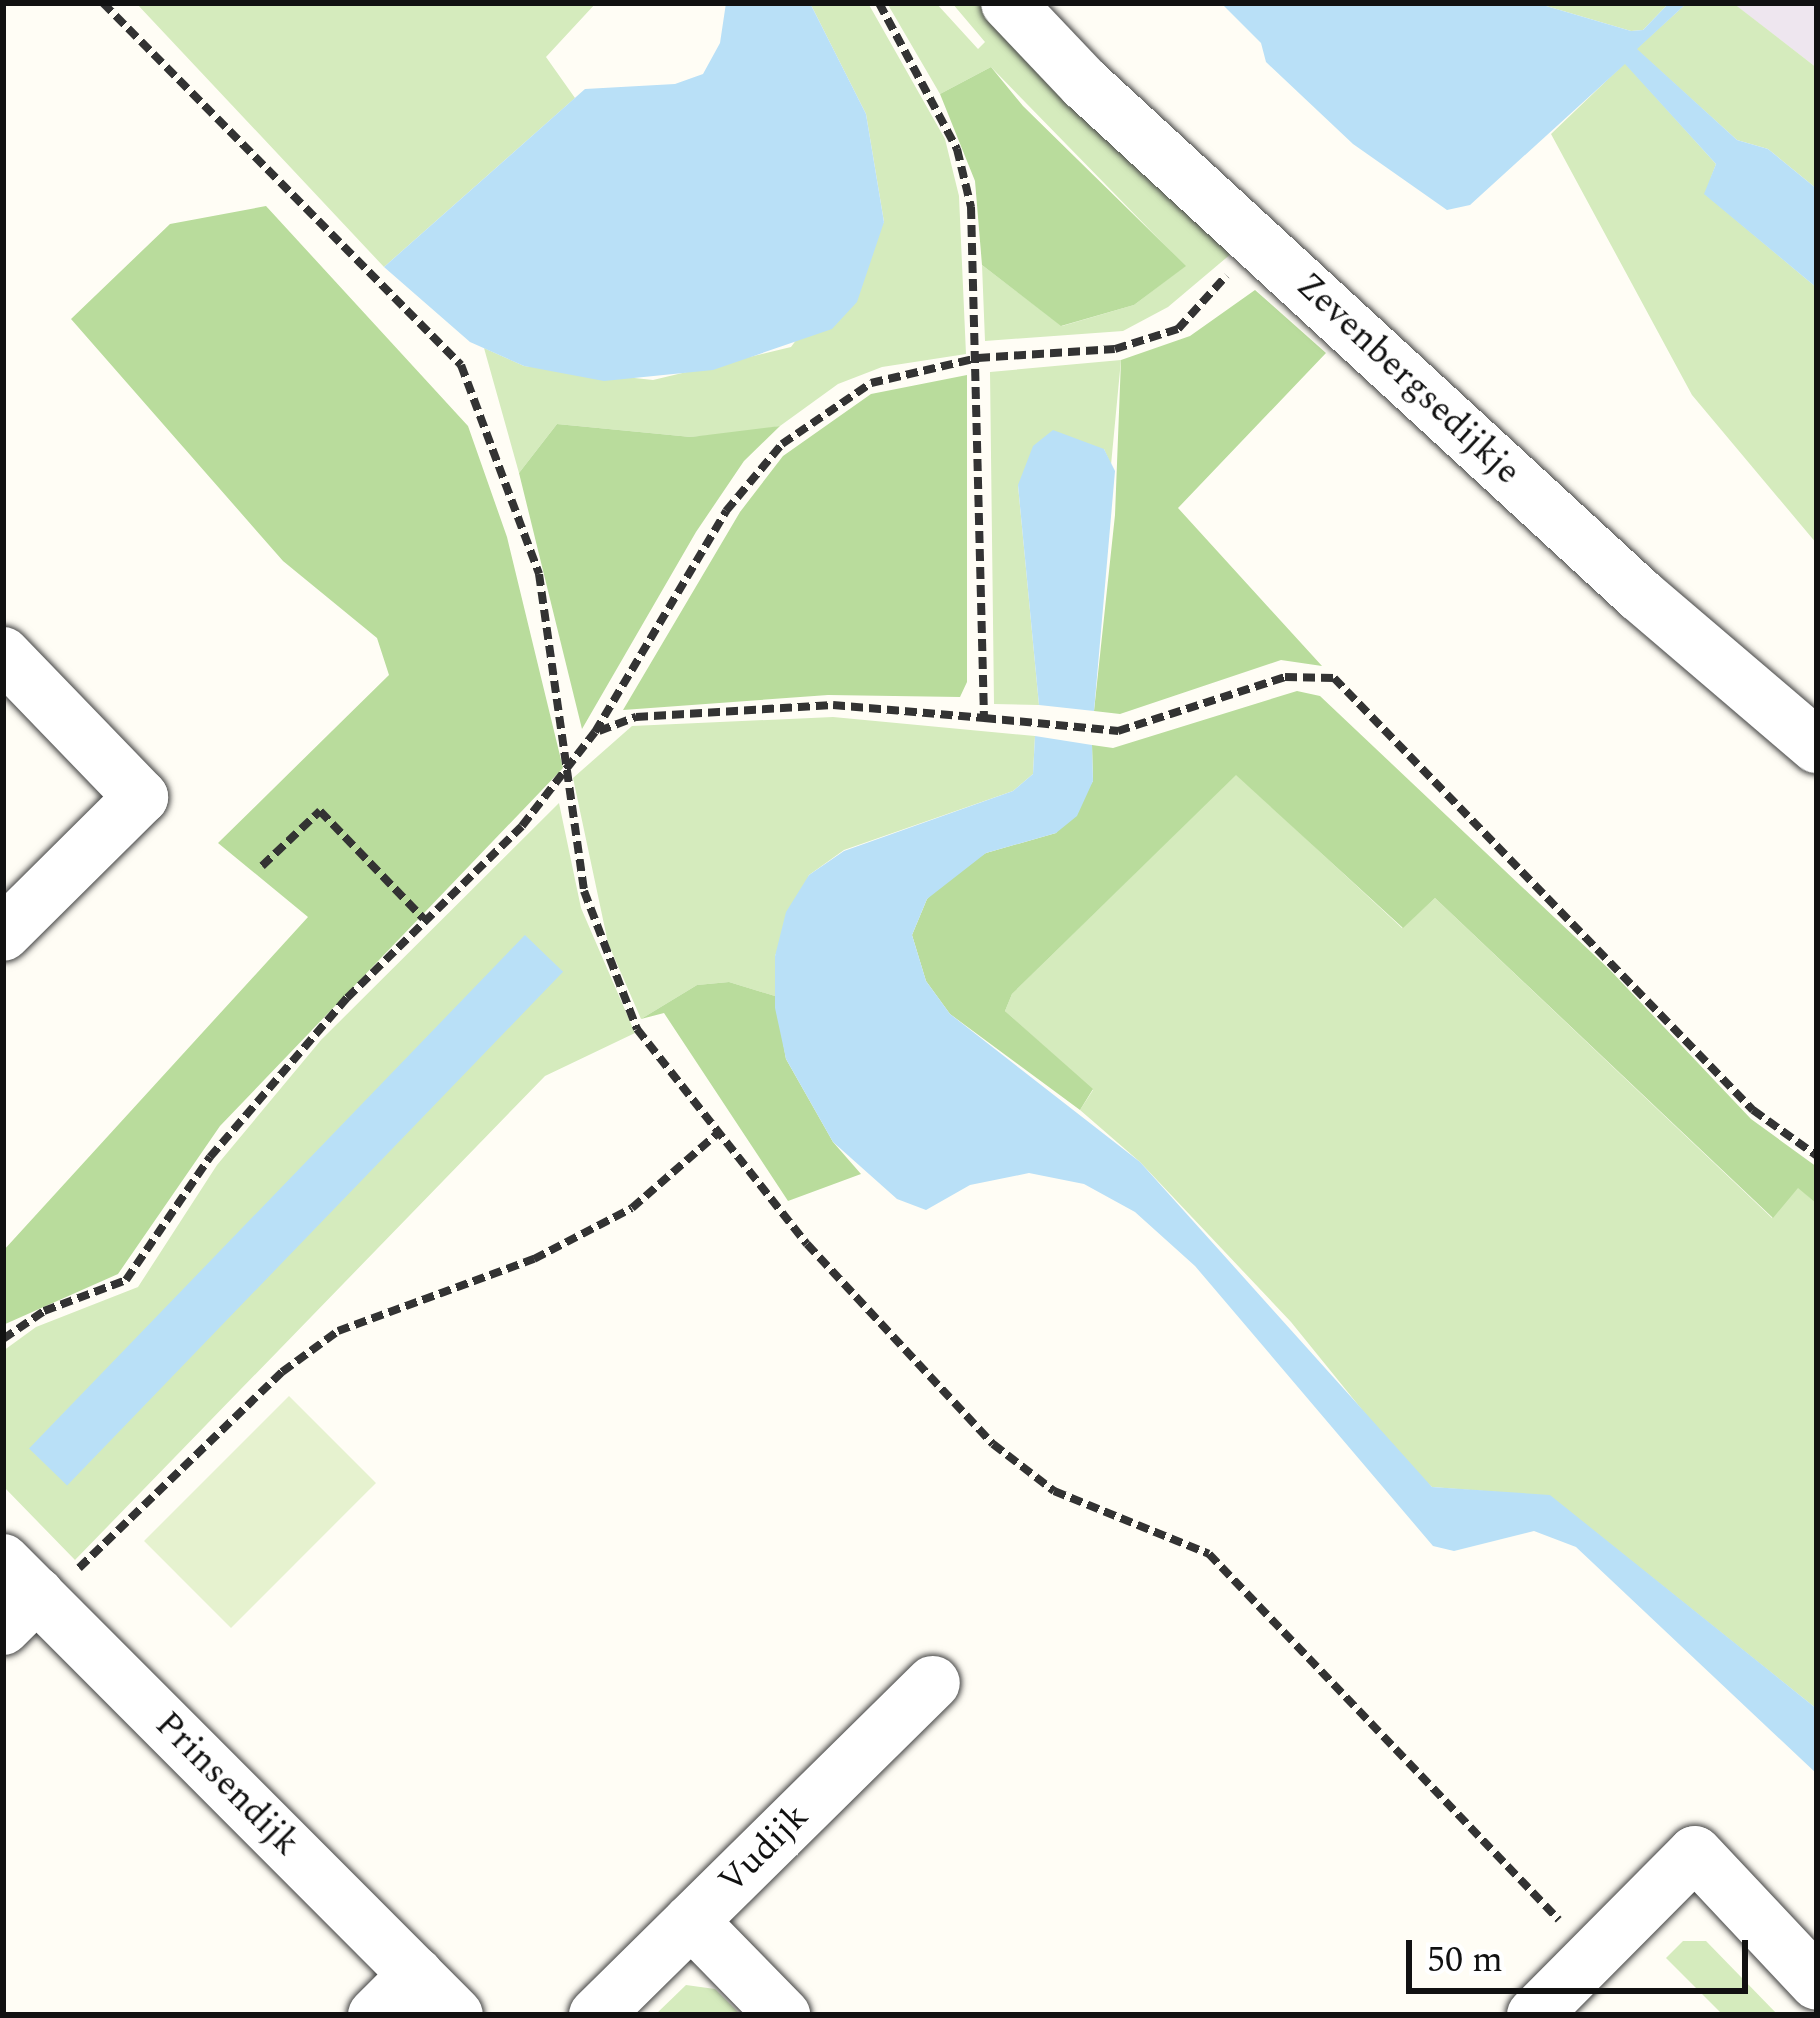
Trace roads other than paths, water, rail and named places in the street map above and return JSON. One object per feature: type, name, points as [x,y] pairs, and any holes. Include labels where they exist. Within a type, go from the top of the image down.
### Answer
[{"type":"street","name":"Zevenbergsedijkje","points":[[1008,3],[1640,596],[1817,746]]},
{"type":"street","points":[[3,654],[141,797],[3,934]]},
{"type":"street","name":"Prinsendijk","points":[[14,1595],[456,2015]]},
{"type":"street","name":"Vudijk","points":[[596,2015],[933,1683]]},
{"type":"street","points":[[1534,2015],[1695,1853],[1817,1983]]},
{"type":"street","points":[[692,1921],[783,2015]]},
{"type":"street","points":[[375,2015],[416,1974]]},
{"type":"water","points":[[726,3],[810,3],[866,114],[884,222],[857,302],[832,329],[713,370],[604,381],[524,366],[470,342],[384,267],[585,89],[675,84],[703,74],[720,43]]},
{"type":"water","points":[[1221,3],[1536,3],[1631,31],[1643,30],[1669,3],[1687,3],[1637,49],[1737,140],[1768,149],[1817,189],[1817,288],[1704,194],[1716,164],[1625,64],[1470,205],[1447,210],[1353,144],[1266,62],[1261,43]]},
{"type":"water","points":[[1053,430],[1104,449],[1115,471],[1094,711],[1039,705],[1018,485],[1033,446]]},
{"type":"water","points":[[1035,736],[1092,745],[1093,781],[1077,816],[1056,833],[986,853],[927,899],[912,935],[926,981],[950,1014],[1140,1162],[1432,1487],[1550,1495],[1817,1709],[1817,1774],[1576,1547],[1534,1531],[1454,1551],[1433,1546],[1195,1266],[1135,1212],[1084,1184],[1029,1173],[970,1185],[926,1210],[897,1199],[833,1142],[786,1059],[775,1008],[775,956],[786,912],[809,875],[844,851],[1013,791],[1033,774]]},
{"type":"water","points":[[525,935],[563,972],[67,1485],[29,1449]]}]
